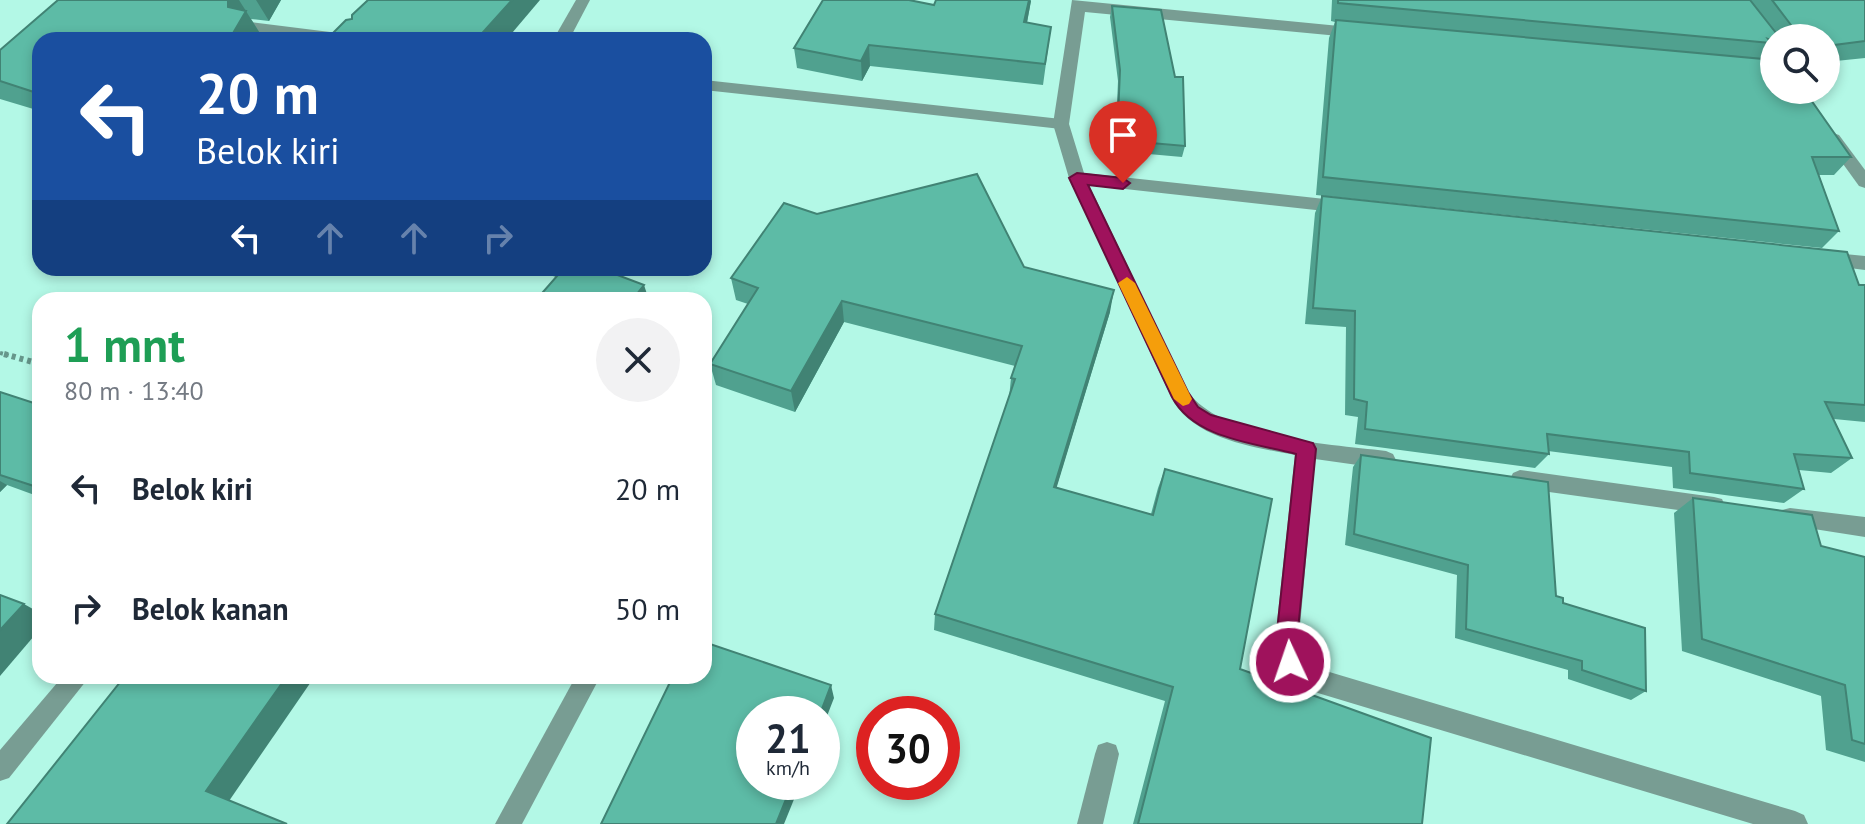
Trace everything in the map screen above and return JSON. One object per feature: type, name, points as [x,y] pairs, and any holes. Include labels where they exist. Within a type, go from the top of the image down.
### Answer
[{"type":"street","points":[[565,32],[583,0]]},
{"type":"street","points":[[1380,35],[1078,4],[1061,124],[1077,178],[1181,397],[1192,412],[1206,421],[1251,436],[1306,449],[1408,464]]},
{"type":"street","points":[[251,27],[291,32]]},
{"type":"street","points":[[712,86],[1061,124]]},
{"type":"street","points":[[1823,125],[1865,182]]},
{"type":"street","points":[[1077,178],[1360,209]]},
{"type":"street","points":[[1802,256],[1865,263]]},
{"type":"street","points":[[1306,449],[1286,650],[1298,673],[1308,679],[1795,824]]},
{"type":"street","points":[[1503,477],[1739,510]]},
{"type":"street","points":[[1771,514],[1865,527]]},
{"type":"street","points":[[0,769],[71,684]]},
{"type":"street","points":[[508,824],[584,684]]},
{"type":"street","points":[[1090,824],[1107,754]]},
{"type":"path","points":[[0,353],[32,362]]},
{"type":"building","points":[[58,0],[228,0],[228,7],[246,11],[234,32],[32,32],[32,91],[0,81],[0,50]]},
{"type":"building","points":[[368,0],[512,0],[483,32],[334,32],[346,20],[352,19],[352,15]]},
{"type":"building","points":[[823,0],[909,0],[934,5],[936,0],[1029,0],[1024,22],[1051,27],[1045,64],[869,45],[861,61],[794,48]]},
{"type":"building","points":[[1338,0],[1750,0],[1769,24],[1760,24],[1760,42],[1338,3]]},
{"type":"building","points":[[1772,0],[1865,0],[1865,41],[1840,44],[1840,24],[1790,24]]},
{"type":"building","points":[[1112,6],[1161,10],[1175,77],[1183,77],[1185,146],[1117,140],[1120,70]]},
{"type":"building","points":[[1336,20],[1760,59],[1760,104],[1814,104],[1851,157],[1812,157],[1839,231],[1323,177]]},
{"type":"building","points":[[977,174],[1024,267],[1114,290],[1054,487],[1153,515],[1165,469],[1272,499],[1240,669],[1431,738],[1422,824],[1138,824],[1173,687],[935,614],[1015,379],[1011,378],[1022,346],[842,301],[791,391],[712,365],[758,288],[731,278],[784,203],[817,214]]},
{"type":"building","points":[[1322,196],[1847,252],[1859,285],[1865,285],[1865,405],[1825,402],[1852,458],[1794,454],[1804,489],[1690,473],[1689,452],[1547,434],[1549,454],[1365,429],[1367,402],[1354,399],[1355,311],[1313,308]]},
{"type":"building","points":[[557,276],[620,276],[644,285],[638,292],[543,292]]},
{"type":"building","points":[[0,392],[32,402],[32,485],[0,475]]},
{"type":"building","points":[[1361,455],[1548,482],[1556,596],[1563,598],[1563,603],[1645,628],[1646,691],[1582,670],[1582,661],[1466,629],[1468,565],[1354,534]]},
{"type":"building","points":[[1693,498],[1812,515],[1821,546],[1865,557],[1865,744],[1852,740],[1845,685],[1702,639]]},
{"type":"building","points":[[0,595],[24,604],[0,630]]},
{"type":"building","points":[[712,645],[831,685],[827,696],[736,696],[736,800],[786,800],[776,824],[601,824],[669,684],[712,684]]},
{"type":"building","points":[[119,684],[281,684],[206,791],[287,824],[7,824]]},
{"type":"slow traffic","points":[[1127,283],[1183,399]]},
{"type":"route","points":[[1123,183],[1077,178],[1181,397],[1192,412],[1206,421],[1306,449],[1286,650],[1290,662]]}]
